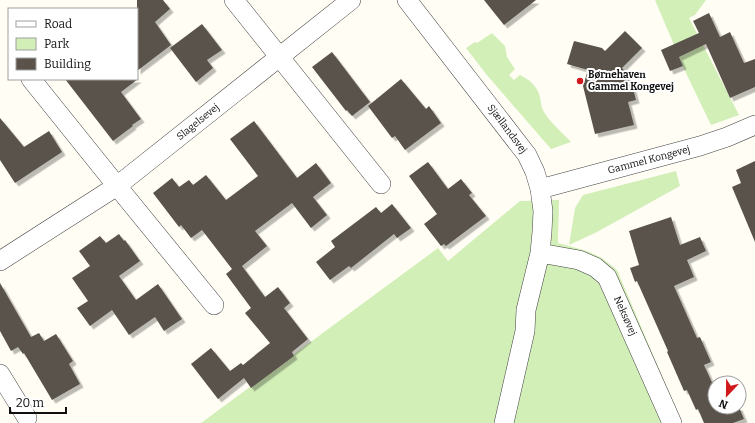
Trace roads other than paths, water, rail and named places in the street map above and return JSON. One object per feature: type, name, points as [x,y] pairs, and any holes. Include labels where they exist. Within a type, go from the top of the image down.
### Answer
[{"type":"street","points":[[234,0],[381,184]]},
{"type":"street","name":"Slagelsevej","points":[[0,261],[117,186],[351,0]]},
{"type":"street","name":"Sjællandsvej","points":[[407,0],[527,155],[535,172],[540,189],[543,211],[540,253],[526,310],[525,331],[504,423]]},
{"type":"street","points":[[32,80],[214,305]]},
{"type":"street","name":"Gammel Kongevej","points":[[540,189],[727,138],[755,125]]},
{"type":"street","name":"Neksøvej","points":[[540,253],[579,260],[595,267],[608,277],[672,423]]},
{"type":"street","points":[[0,374],[27,418]]},
{"type":"place","name":"Børnehaven Gammel Kongevej","points":[[580,81]]}]
